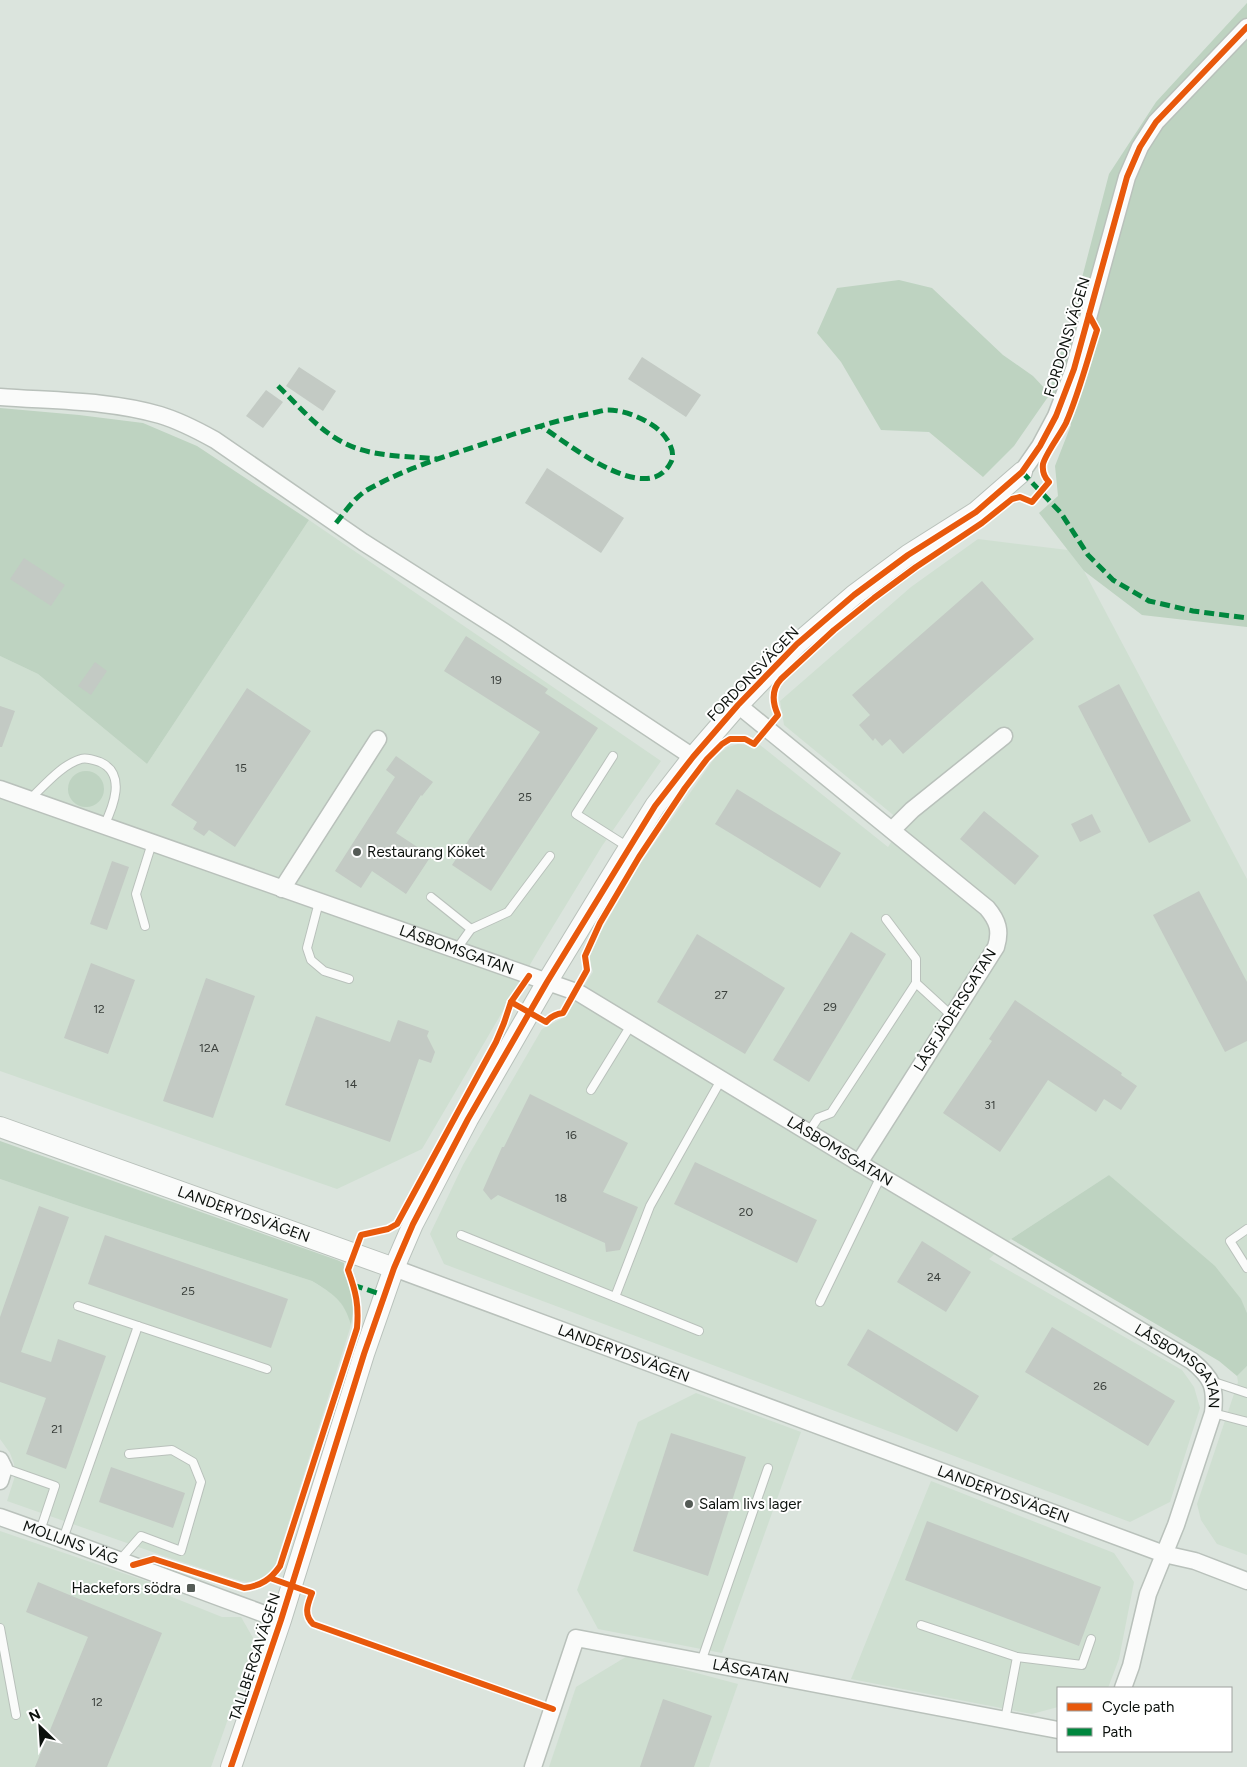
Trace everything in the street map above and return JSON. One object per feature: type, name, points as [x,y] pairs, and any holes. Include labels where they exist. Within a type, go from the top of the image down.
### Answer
[{"type":"street","name":"FORDONSVÄGEN","points":[[394,1268],[413,1224],[468,1119],[547,982],[655,806],[693,757],[738,705],[797,644],[854,596],[908,555],[976,512],[1022,472],[1040,446],[1056,416],[1074,369],[1127,177],[1140,146],[1156,122],[1247,27]]},
{"type":"street","points":[[0,397],[123,407],[159,415],[189,426],[216,440],[364,542],[506,633],[693,757]]},
{"type":"street","name":"LÅSFJÄDERSGATAN","points":[[738,705],[987,908],[994,916],[998,926],[999,937],[996,947],[858,1163]]},
{"type":"street","points":[[892,830],[912,810],[1004,736]]},
{"type":"street","points":[[282,888],[378,739]]},
{"type":"street","name":"LÅSBOMSGATAN","points":[[0,789],[579,993],[808,1133],[1192,1361],[1211,1381],[1215,1395],[1213,1412],[1176,1525],[1164,1554]]},
{"type":"street","name":"LANDERYDSVÄGEN","points":[[0,1127],[394,1268],[1164,1554],[1195,1561],[1247,1580]]},
{"type":"street","name":"TALLBERGAVÄGEN","points":[[231,1767],[281,1620],[364,1354],[394,1268]]},
{"type":"street","name":"MOLIJNS VÄG","points":[[0,1519],[63,1539],[281,1620]]},
{"type":"street","points":[[1123,1687],[1131,1666],[1148,1594],[1164,1554]]},
{"type":"street","name":"LÅSGATAN","points":[[533,1767],[576,1638],[1057,1730]]},
{"type":"lane","points":[[613,756],[576,814],[629,848]]},
{"type":"lane","points":[[30,799],[62,769],[73,762],[83,758],[94,760],[104,764],[112,772],[115,781],[114,803],[104,826]]},
{"type":"lane","points":[[145,926],[136,894],[152,843]]},
{"type":"lane","points":[[456,950],[471,929],[508,912],[550,856]]},
{"type":"lane","points":[[431,897],[471,929]]},
{"type":"lane","points":[[319,902],[307,948],[311,960],[324,971],[349,979]]},
{"type":"lane","points":[[808,1133],[818,1118],[831,1113],[916,983],[916,959],[886,919]]},
{"type":"lane","points":[[916,983],[952,1016]]},
{"type":"lane","points":[[591,1090],[631,1025]]},
{"type":"lane","points":[[615,1297],[650,1206],[721,1080]]},
{"type":"lane","points":[[820,1302],[881,1176]]},
{"type":"lane","points":[[1247,1229],[1230,1241],[1247,1268]]},
{"type":"lane","points":[[461,1235],[699,1330]]},
{"type":"lane","points":[[78,1306],[267,1369]]},
{"type":"lane","points":[[63,1539],[138,1326]]},
{"type":"lane","points":[[1211,1381],[1247,1393]]},
{"type":"lane","points":[[1213,1412],[1247,1422]]},
{"type":"lane","points":[[120,1560],[141,1536],[181,1551],[201,1482],[193,1462],[172,1450],[129,1454]]},
{"type":"lane","points":[[701,1662],[768,1468]]},
{"type":"lane","points":[[1,1470],[55,1486],[40,1531]]},
{"type":"lane","points":[[921,1625],[1017,1656],[1082,1664],[1091,1639]]},
{"type":"lane","points":[[0,1628],[16,1715]]},
{"type":"lane","points":[[1005,1720],[1017,1656]]},
{"type":"shaded area","points":[[1247,3],[1247,627],[1142,615],[1084,571],[1039,513],[1058,496],[1055,466],[1071,425],[1050,394],[1014,446],[983,477],[929,432],[881,430],[841,362],[817,333],[837,288],[899,280],[932,288],[1003,355],[1033,376],[1049,393],[1077,297],[1109,174],[1156,102]]},
{"type":"shaded area","points":[[0,408],[143,423],[197,446],[309,520],[147,764],[38,674],[0,656]]},
{"type":"shaded area","points":[[309,520],[661,761],[602,846],[422,1149],[337,1189],[0,1071],[0,656],[38,674],[147,764]]},
{"type":"shaded area","points":[[978,539],[1068,550],[1084,571],[1247,879],[1247,1313],[1241,1300],[1109,1175],[1011,1239],[989,1259],[1182,1370],[1194,1387],[1200,1408],[1170,1502],[1130,1522],[444,1264],[430,1234],[463,1165],[542,1029],[563,1018],[593,972],[589,958],[599,935],[638,867],[716,756],[728,747],[738,744],[755,749],[760,745],[888,847],[903,823],[784,725],[780,701],[911,587]]},
{"type":"shaded area","points":[[86,771],[93,772],[99,776],[103,782],[103,796],[99,802],[93,806],[86,807],[79,806],[73,802],[69,796],[68,789],[69,782],[73,776],[79,772]]},
{"type":"shaded area","points":[[0,1141],[344,1263],[345,1275],[353,1298],[351,1325],[345,1309],[337,1298],[312,1281],[0,1179]]},
{"type":"shaded area","points":[[1109,1175],[1215,1266],[1241,1299],[1247,1313],[1247,1366],[1237,1376],[1219,1361],[1011,1239]]},
{"type":"shaded area","points":[[0,1179],[312,1281],[336,1296],[347,1311],[351,1325],[275,1566],[259,1580],[241,1581],[7,1501],[15,1476],[14,1464],[10,1453],[0,1439]]},
{"type":"shaded area","points":[[1247,1366],[1247,1555],[1217,1544],[1201,1520],[1197,1504],[1238,1382],[1237,1376]]},
{"type":"shaded area","points":[[696,1393],[801,1432],[722,1653],[598,1629],[577,1590],[638,1422]]},
{"type":"shaded area","points":[[931,1481],[1114,1553],[1134,1582],[1119,1659],[1108,1687],[1057,1687],[1057,1707],[1032,1714],[851,1679]]},
{"type":"shaded area","points":[[0,1531],[152,1583],[157,1591],[222,1617],[241,1617],[253,1638],[251,1654],[211,1767],[0,1767]]},
{"type":"shaded area","points":[[629,1655],[738,1684],[709,1767],[549,1767],[576,1687]]},
{"type":"building","points":[[642,357],[701,395],[686,417],[628,379]]},
{"type":"building","points":[[299,367],[336,391],[323,411],[286,386]]},
{"type":"building","points":[[266,390],[283,402],[263,428],[246,416]]},
{"type":"building","points":[[547,468],[624,518],[601,553],[525,503]]},
{"type":"building","points":[[24,558],[65,585],[51,606],[10,579]]},
{"type":"building","points":[[982,581],[1034,639],[903,754],[890,739],[882,746],[875,738],[873,741],[859,725],[870,715],[852,695]]},
{"type":"building","points":[[466,636],[548,689],[545,693],[598,728],[491,891],[452,865],[540,732],[444,671]]},
{"type":"building","points":[[95,662],[107,671],[91,695],[78,686]]},
{"type":"building","points":[[1119,684],[1191,821],[1149,843],[1078,706]]},
{"type":"building","points":[[247,688],[311,731],[235,847],[209,830],[204,836],[193,829],[197,822],[171,805]]},
{"type":"building","points":[[0,706],[15,711],[2,747],[0,747]]},
{"type":"building","points":[[396,756],[433,782],[421,795],[396,833],[431,856],[406,894],[372,871],[361,888],[335,871],[395,777],[386,770]]},
{"type":"building","points":[[737,789],[841,853],[820,888],[715,824]]},
{"type":"building","points":[[984,811],[1039,856],[1015,885],[960,839]]},
{"type":"building","points":[[1092,814],[1101,832],[1080,842],[1071,824]]},
{"type":"building","points":[[112,861],[129,867],[107,930],[90,924]]},
{"type":"building","points":[[1199,891],[1247,982],[1247,1041],[1225,1052],[1153,915]]},
{"type":"building","points":[[851,932],[886,954],[809,1082],[773,1060]]},
{"type":"building","points":[[697,934],[785,988],[745,1054],[657,1002]]},
{"type":"building","points":[[91,963],[135,980],[108,1054],[64,1038]]},
{"type":"building","points":[[206,978],[255,996],[213,1118],[163,1101]]},
{"type":"building","points":[[1015,1000],[1122,1073],[1121,1075],[1137,1086],[1121,1110],[1104,1099],[1096,1112],[1048,1080],[1000,1152],[943,1113],[992,1041],[989,1039]]},
{"type":"building","points":[[316,1016],[390,1042],[398,1020],[429,1031],[427,1036],[435,1052],[431,1063],[419,1059],[390,1142],[285,1105]]},
{"type":"building","points":[[530,1094],[628,1143],[603,1192],[638,1207],[620,1250],[606,1252],[605,1243],[498,1195],[491,1200],[483,1190],[502,1147],[504,1147]]},
{"type":"building","points":[[695,1162],[817,1220],[797,1263],[674,1204]]},
{"type":"building","points":[[39,1206],[69,1217],[21,1352],[51,1362],[58,1339],[106,1356],[66,1469],[26,1454],[46,1398],[0,1382],[0,1317]]},
{"type":"building","points":[[105,1235],[288,1299],[271,1348],[88,1284]]},
{"type":"building","points":[[922,1241],[971,1272],[946,1312],[897,1282]]},
{"type":"building","points":[[1052,1327],[1175,1401],[1148,1446],[1025,1372]]},
{"type":"building","points":[[868,1329],[979,1396],[957,1432],[847,1365]]},
{"type":"building","name":"Salam livs lager","points":[[671,1433],[746,1457],[708,1576],[633,1551]]},
{"type":"building","points":[[111,1467],[185,1493],[173,1528],[99,1502]]},
{"type":"building","points":[[927,1521],[1101,1587],[1079,1646],[905,1580]]},
{"type":"building","points":[[38,1582],[162,1633],[107,1767],[35,1767],[88,1637],[26,1612]]},
{"type":"building","points":[[663,1699],[712,1716],[694,1767],[640,1767]]},
{"type":"marked path","points":[[278,386],[318,425],[346,444],[379,454],[437,459]]},
{"type":"marked path","points":[[336,523],[362,493],[401,473],[511,435],[540,426],[604,410],[628,413],[656,428],[669,442],[673,454],[671,462],[660,475],[645,479],[627,476],[587,457],[541,426]]},
{"type":"marked path","points":[[1022,472],[1061,513],[1088,555],[1113,580],[1149,601],[1193,611],[1247,618]]},
{"type":"marked path","points":[[353,1285],[383,1295]]},
{"type":"cycle path","points":[[231,1767],[281,1620],[364,1354],[394,1268],[413,1224],[468,1119],[547,982],[655,806],[693,757],[738,705],[797,644],[854,595],[908,555],[976,512],[1022,472],[1040,446],[1056,416],[1074,369],[1127,177],[1140,147],[1156,122],[1247,27]]},
{"type":"cycle path","points":[[511,1002],[546,1022],[550,1018],[563,1013],[587,970],[585,956],[600,923],[639,857],[685,788],[707,759],[730,739],[745,739],[754,744],[778,715],[774,692],[781,679],[834,630],[916,567],[982,523],[1012,499],[1020,497],[1032,502],[1049,482],[1044,474],[1043,464],[1071,412],[1097,330],[1089,315]]},
{"type":"cycle path","points":[[133,1565],[154,1559],[244,1588],[256,1586],[265,1581],[280,1566],[357,1328],[358,1312],[356,1299],[348,1270],[361,1235],[388,1229],[397,1224],[496,1042],[511,1002],[529,976]]},
{"type":"cycle path","points":[[270,1578],[312,1593],[307,1613],[313,1624],[553,1709]]},
{"type":"place","name":"Restaurang Köket","points":[[357,852]]},
{"type":"place","name":"Salam livs lager","points":[[689,1504]]},
{"type":"place","name":"Hackefors södra","points":[[191,1588]]}]
